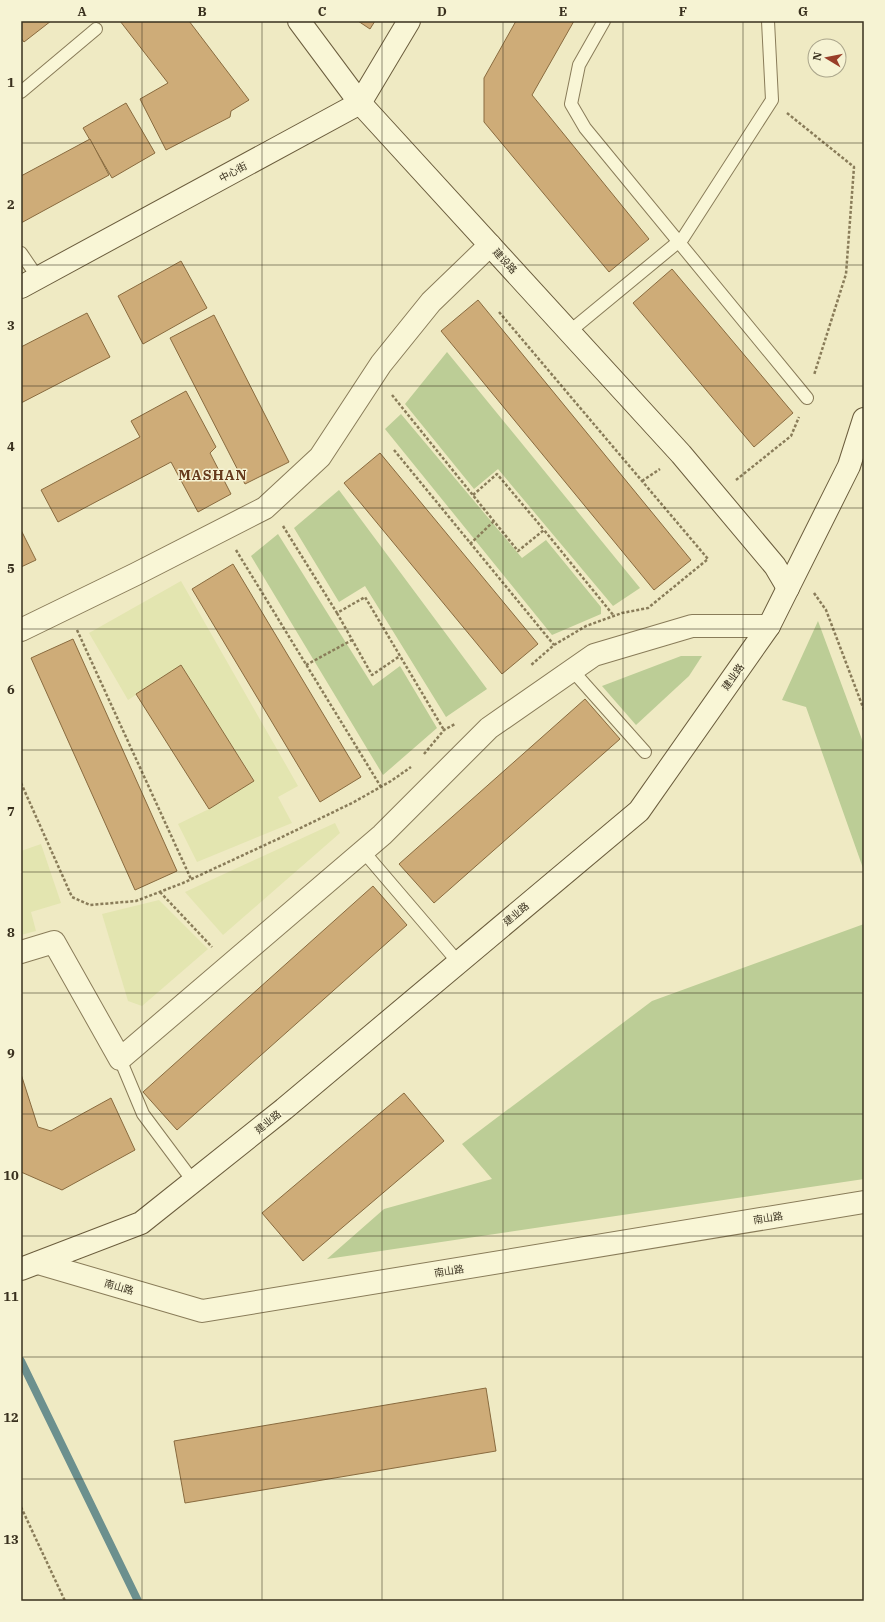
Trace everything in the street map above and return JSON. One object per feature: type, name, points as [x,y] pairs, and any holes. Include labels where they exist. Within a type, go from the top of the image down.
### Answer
[{"type":"street","name":"建设路","points":[[299,21],[360,103],[718,496],[775,566],[788,588]]},
{"type":"street","points":[[360,103],[409,21]]},
{"type":"street","name":"中心街","points":[[30,282],[360,103]]},
{"type":"street","points":[[21,630],[136,574],[265,508],[320,457],[375,374],[431,302],[490,245]]},
{"type":"street","name":"建业路","points":[[29,1266],[141,1223],[290,1104],[639,811],[769,626],[849,466],[864,419]]},
{"type":"street","points":[[21,952],[54,942],[120,1059],[382,835],[489,728],[594,655],[692,626],[769,626]]},
{"type":"street","name":"南山路","points":[[29,1266],[202,1311],[864,1202]]},
{"type":"lane","points":[[604,21],[579,65],[571,104],[585,128],[807,398]]},
{"type":"lane","points":[[569,332],[683,238],[772,100],[768,21]]},
{"type":"lane","points":[[21,92],[96,29]]},
{"type":"lane","points":[[21,253],[30,282]]},
{"type":"lane","points":[[572,670],[645,752]]},
{"type":"lane","points":[[363,851],[458,962]]},
{"type":"lane","points":[[120,1059],[143,1114],[194,1181]]},
{"type":"path","points":[[718,496],[791,436],[807,398],[846,274],[854,167],[772,100]]},
{"type":"path","points":[[499,312],[708,559],[648,608],[614,616],[586,626],[554,645],[526,669]]},
{"type":"path","points":[[375,374],[518,551],[544,530]]},
{"type":"path","points":[[394,450],[554,645]]},
{"type":"path","points":[[473,495],[498,474],[614,616]]},
{"type":"path","points":[[269,504],[337,613],[372,675],[400,656]]},
{"type":"path","points":[[470,544],[494,521]]},
{"type":"path","points":[[223,529],[381,787]]},
{"type":"path","points":[[798,569],[826,610],[864,710]]},
{"type":"path","points":[[337,613],[365,597],[444,730]]},
{"type":"path","points":[[67,608],[191,879]]},
{"type":"path","points":[[306,665],[352,640]]},
{"type":"path","points":[[421,758],[444,730],[457,723]]},
{"type":"path","points":[[21,783],[72,897],[90,905],[136,901],[191,879],[280,838],[381,787],[416,764]]},
{"type":"path","points":[[160,892],[214,949]]},
{"type":"path","points":[[21,1507],[65,1601]]},
{"type":"green space","points":[[447,352],[640,588],[613,606],[498,469],[474,489],[405,404]]},
{"type":"green space","points":[[401,414],[522,558],[546,540],[601,607],[601,614],[552,635],[385,429]]},
{"type":"green space","points":[[339,490],[487,689],[446,717],[365,586],[339,602],[294,528]]},
{"type":"green space","points":[[278,534],[373,686],[400,666],[437,728],[383,775],[251,556]]},
{"type":"green space","points":[[181,581],[298,786],[278,797],[292,823],[197,862],[178,824],[209,809],[254,780],[181,666],[128,700],[89,633]]},
{"type":"green space","points":[[818,621],[864,745],[864,871],[806,707],[782,700]]},
{"type":"green space","points":[[681,656],[702,656],[689,676],[636,725],[602,686]]},
{"type":"green space","points":[[335,823],[340,833],[223,935],[185,892]]},
{"type":"green space","points":[[41,844],[61,903],[31,912],[36,931],[21,935],[21,851]]},
{"type":"green space","points":[[159,900],[208,949],[142,1006],[128,1001],[102,914]]},
{"type":"green space","points":[[864,924],[864,1179],[327,1259],[384,1209],[492,1179],[462,1144],[652,1001]]},
{"type":"building","points":[[21,21],[51,21],[24,42],[21,38]]},
{"type":"building","points":[[120,21],[189,21],[249,100],[231,111],[230,117],[166,150],[140,99],[168,83]]},
{"type":"building","points":[[358,21],[375,21],[370,29]]},
{"type":"building","points":[[516,21],[574,21],[532,95],[649,239],[609,272],[484,122],[484,78]]},
{"type":"building","points":[[126,103],[155,153],[112,178],[83,128]]},
{"type":"building","points":[[90,139],[109,175],[21,223],[21,176]]},
{"type":"building","points":[[181,261],[207,308],[143,344],[118,296]]},
{"type":"building","points":[[672,269],[793,413],[754,447],[633,303]]},
{"type":"building","points":[[478,300],[691,560],[654,590],[441,331]]},
{"type":"building","points":[[87,313],[110,357],[21,403],[21,347]]},
{"type":"building","points":[[214,315],[289,462],[245,484],[170,338]]},
{"type":"building","points":[[186,391],[216,447],[210,453],[231,494],[198,512],[171,462],[58,522],[41,490],[140,437],[131,421]]},
{"type":"building","points":[[380,453],[538,644],[502,674],[344,483]]},
{"type":"building","points":[[21,530],[36,560],[21,567]]},
{"type":"building","points":[[233,564],[361,777],[320,802],[192,589]]},
{"type":"building","points":[[73,639],[177,871],[135,890],[31,658]]},
{"type":"building","points":[[181,665],[254,781],[209,809],[136,694]]},
{"type":"building","points":[[585,699],[620,739],[434,903],[399,864]]},
{"type":"building","points":[[373,886],[407,925],[177,1130],[143,1092]]},
{"type":"building","points":[[21,1074],[38,1127],[51,1131],[111,1098],[135,1150],[62,1190],[21,1172]]},
{"type":"building","points":[[404,1093],[444,1141],[303,1261],[262,1213]]},
{"type":"building","points":[[486,1388],[496,1451],[185,1503],[174,1441]]},
{"type":"waterway","points":[[21,1361],[138,1601]]},
{"type":"district","name":"MASHAN","points":[[213,475]]}]
